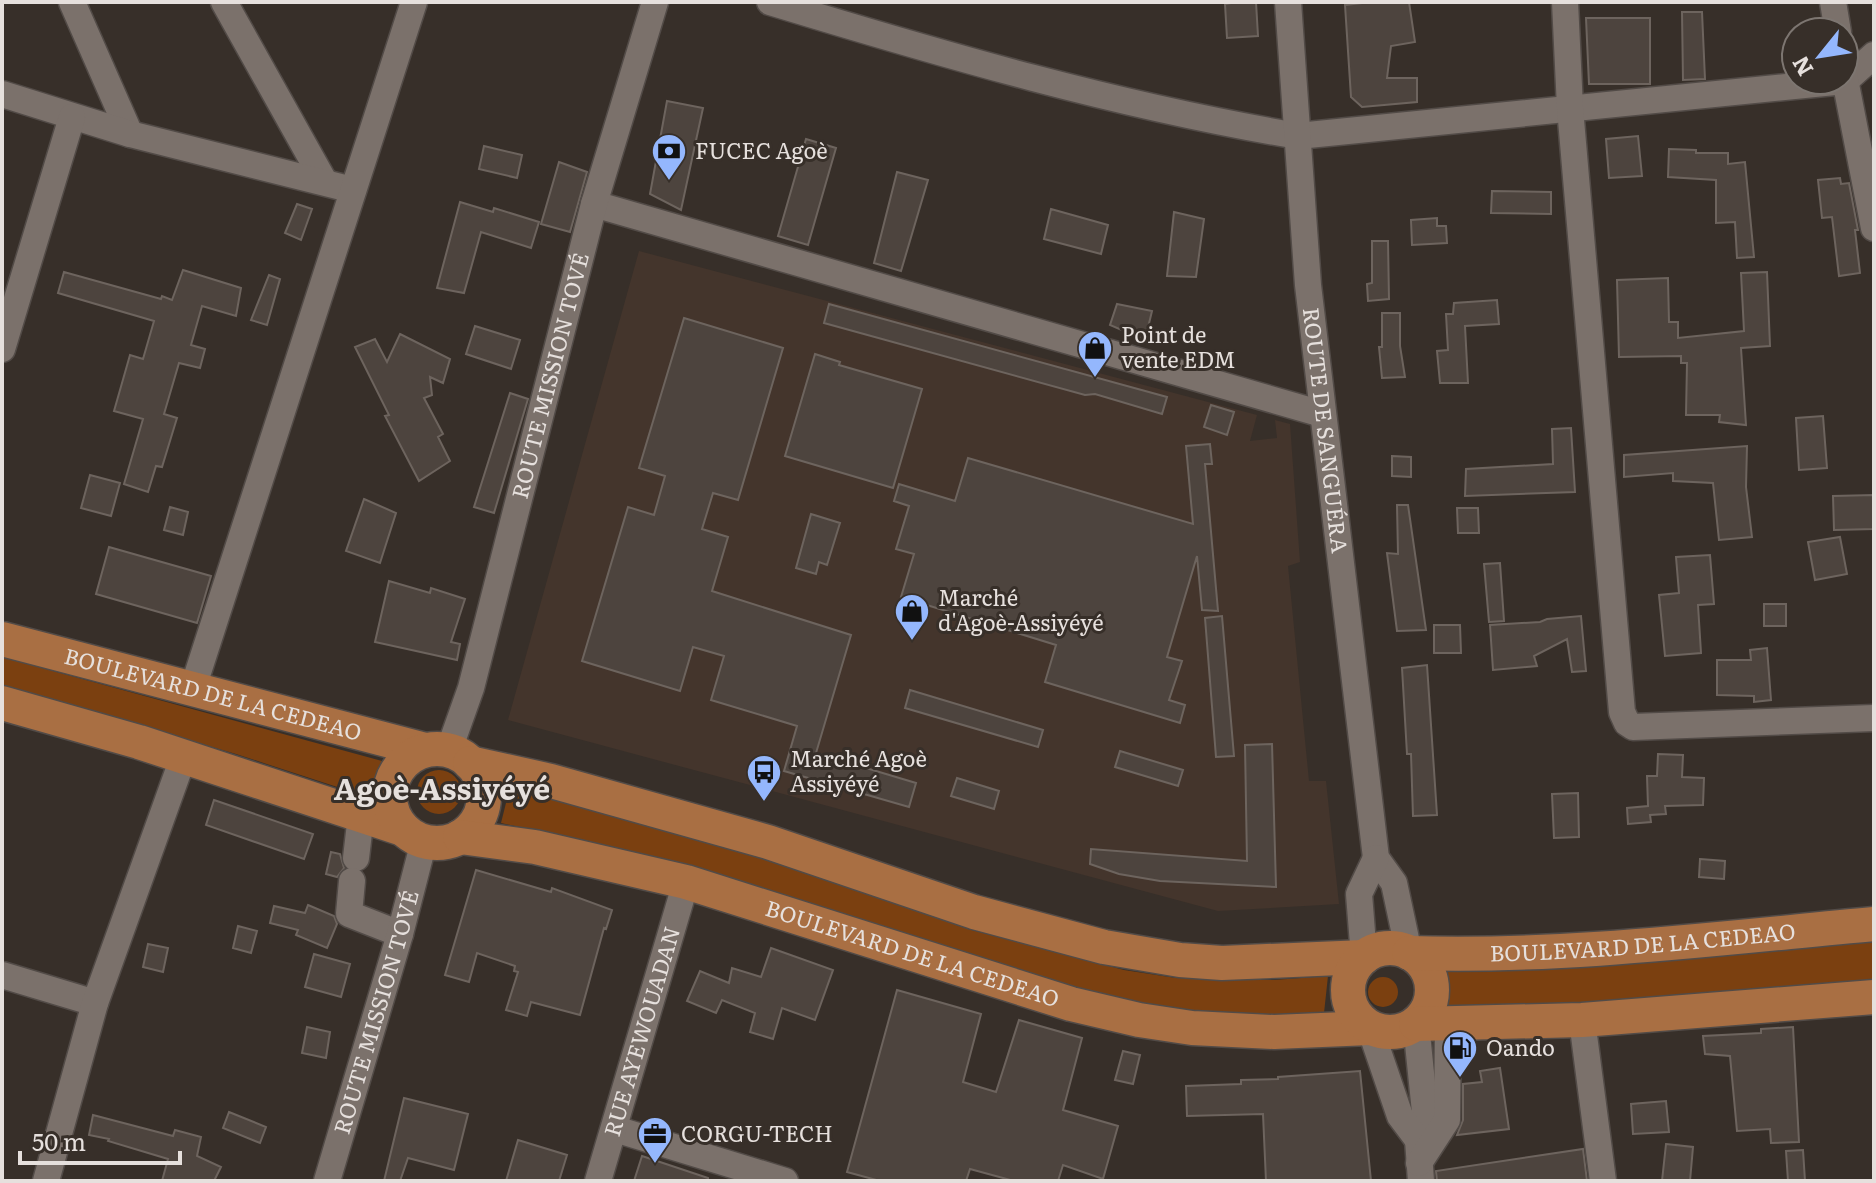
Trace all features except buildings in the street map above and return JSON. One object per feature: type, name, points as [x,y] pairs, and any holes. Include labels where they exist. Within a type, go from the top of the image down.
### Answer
[{"type":"main road","name":"BOULEVARD DE LA CEDEAO","points":[[2,639],[192,691],[448,754]]},
{"type":"main road","points":[[2,703],[139,742],[436,843],[460,837],[477,820],[484,796],[478,772],[448,754]]},
{"type":"main road","points":[[414,835],[391,807],[391,783],[403,762],[448,754],[768,842],[974,912],[1104,947],[1180,960],[1222,963],[1364,957]]},
{"type":"main road","name":"BOULEVARD DE LA CEDEAO","points":[[460,837],[535,847],[686,882],[1057,999],[1139,1020],[1192,1028],[1274,1032],[1370,1028]]},
{"type":"main road","name":"BOULEVARD DE LA CEDEAO","points":[[1409,953],[1477,955],[1874,924]]},
{"type":"main road","points":[[1432,1024],[1430,1005],[1433,993],[1427,970],[1409,953],[1386,948],[1364,957],[1355,965],[1347,988],[1353,1011],[1370,1028],[1394,1033],[1432,1024],[1582,1020],[1874,997]]},
{"type":"street","points":[[72,2],[130,134]]},
{"type":"street","points":[[224,2],[324,181]]},
{"type":"street","points":[[192,691],[414,2]]},
{"type":"street","name":"ROUTE MISSION TOVÉ","points":[[448,754],[471,688],[594,204],[655,2]]},
{"type":"street","points":[[770,2],[847,13],[1141,106],[1217,123],[1298,136],[1780,84]]},
{"type":"street","name":"ROUTE DE SANGUÉRA","points":[[1288,2],[1308,285],[1376,858],[1394,883],[1409,953]]},
{"type":"street","points":[[1565,2],[1570,108],[1622,712],[1627,723],[1633,727],[1874,718]]},
{"type":"street","points":[[2,94],[130,134],[353,190]]},
{"type":"street","points":[[1848,96],[1874,228]]},
{"type":"street","points":[[2,349],[72,117]]},
{"type":"street","points":[[594,204],[1322,414]]},
{"type":"street","points":[[46,1181],[95,1003],[183,758]]},
{"type":"street","points":[[361,815],[349,914],[400,934]]},
{"type":"street","name":"ROUTE MISSION TOVÉ","points":[[327,1181],[400,934],[414,835]]},
{"type":"street","points":[[1364,957],[1359,894],[1376,858]]},
{"type":"street","name":"RUE AYEWOUADAN","points":[[598,1181],[686,882]]},
{"type":"street","points":[[2,975],[95,1003]]},
{"type":"street","points":[[1582,1020],[1603,1181]]},
{"type":"street","points":[[1419,1161],[1432,1024]]},
{"type":"street","points":[[1370,1028],[1419,1161]]},
{"type":"street","points":[[615,1129],[785,1181]]},
{"type":"shaded area","name":"Marché d'Agoè-Assiyéyé","points":[[639,251],[1257,415],[1250,441],[1277,438],[1275,420],[1290,424],[1300,562],[1288,566],[1309,781],[1326,781],[1339,904],[1218,911],[508,720]]},
{"type":"shaded area","points":[[2,657],[382,761],[371,798],[236,754],[2,686]]},
{"type":"shaded area","points":[[439,770],[455,776],[461,792],[455,808],[439,814],[423,808],[417,792],[423,776]]},
{"type":"shaded area","points":[[511,783],[646,821],[849,886],[968,929],[1124,970],[1176,978],[1274,980],[1328,976],[1324,1013],[1224,1017],[1158,1012],[571,838],[501,823]]},
{"type":"shaded area","points":[[1874,940],[1874,984],[1444,1016],[1444,971]]},
{"type":"shaded area","points":[[1383,977],[1394,981],[1398,992],[1394,1003],[1383,1007],[1372,1003],[1368,992],[1372,981]]},
{"type":"place","name":"FUCEC Agoè","points":[[669,182]]},
{"type":"place","name":"Point de vente EDM","points":[[1095,379]]},
{"type":"place","name":"Marché d'Agoè-Assiyéyé","points":[[912,642]]},
{"type":"place","name":"Marché Agoè Assiyéyé","points":[[764,803]]},
{"type":"place","name":"Oando","points":[[1460,1079]]},
{"type":"place","name":"CORGU-TECH","points":[[655,1165]]},
{"type":"district","name":"Agoè-Assiyéyé","points":[[442,790]]}]
